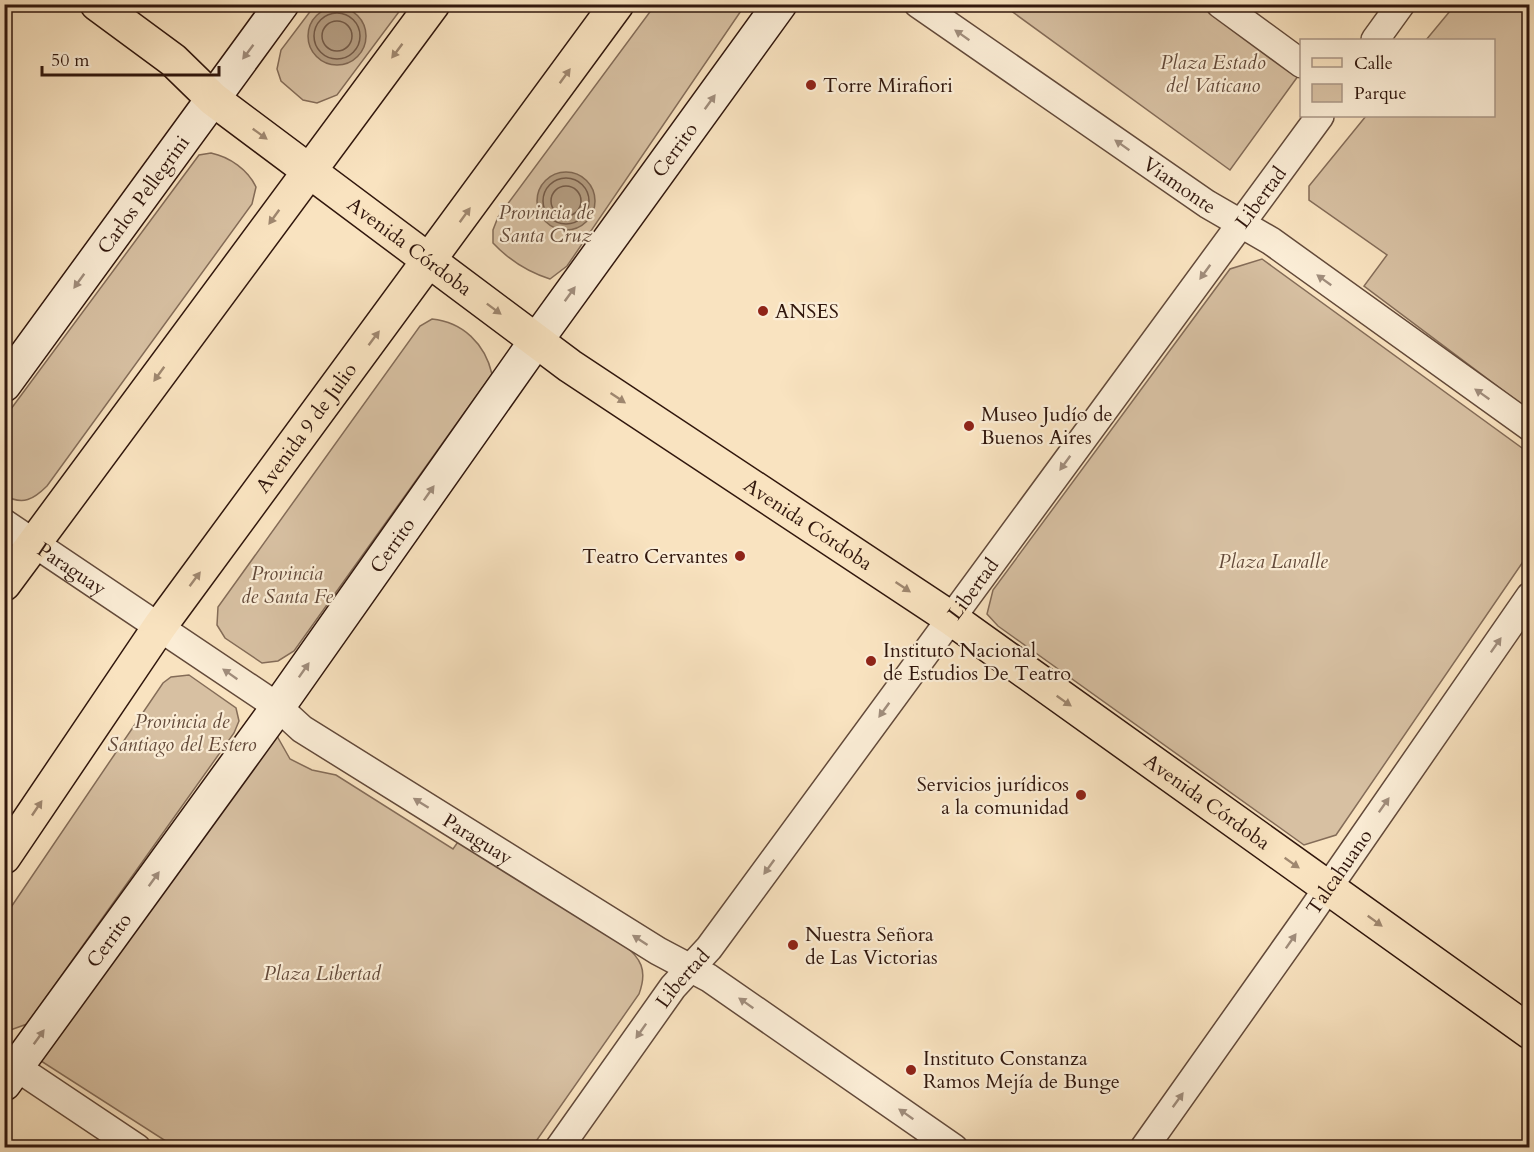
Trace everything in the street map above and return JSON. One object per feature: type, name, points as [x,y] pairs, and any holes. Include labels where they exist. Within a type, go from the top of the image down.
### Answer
[{"type":"main road","name":"Avenida Córdoba","points":[[98,4],[173,60],[213,99],[536,341],[952,619],[1530,1032]]},
{"type":"main road","points":[[4,584],[433,4]]},
{"type":"main road","name":"Avenida 9 de Julio","points":[[4,857],[160,626],[430,262],[617,4]]},
{"type":"street","name":"Carlos Pellegrini","points":[[4,385],[282,4]]},
{"type":"street","name":"Cerrito","points":[[9,1070],[278,707],[536,341],[780,4]]},
{"type":"street","name":"Viamonte","points":[[918,4],[1240,225],[1270,241],[1530,428]]},
{"type":"street","points":[[1220,4],[1300,63]]},
{"type":"street","points":[[1376,39],[1401,4]]},
{"type":"street","name":"Libertad","points":[[559,1148],[672,987],[710,948],[1319,117]]},
{"type":"street","name":"Paraguay","points":[[4,523],[160,626],[278,707],[319,739],[658,951],[709,978],[954,1148]]},
{"type":"street","name":"Talcahuano","points":[[1144,1148],[1530,596]]},
{"type":"street","points":[[9,1070],[137,1148]]},
{"type":"green space","points":[[315,5],[404,5],[337,95],[317,103],[303,100],[281,81],[277,69],[281,50]]},
{"type":"green space","name":"Provincia de Santa Cruz","points":[[655,5],[745,5],[567,266],[550,279],[534,273],[512,260],[493,243],[493,230],[498,217]]},
{"type":"green space","name":"Plaza Estado del Vaticano","points":[[1003,5],[1239,5],[1300,73],[1230,170]]},
{"type":"green space","points":[[1455,5],[1529,5],[1529,410],[1364,286],[1387,255],[1309,200],[1309,186],[1365,117],[1495,117],[1495,39],[1427,39]]},
{"type":"green space","points":[[211,153],[231,161],[253,181],[256,187],[252,204],[47,486],[28,500],[17,500],[4,495],[5,417],[199,155]]},
{"type":"green space","name":"Plaza Lavalle","points":[[1262,259],[1529,453],[1529,553],[1336,835],[1304,845],[998,626],[987,614],[993,590],[1230,269]]},
{"type":"green space","name":"Provincia de Santa Fe","points":[[432,319],[453,325],[471,336],[484,353],[492,374],[294,651],[278,661],[262,663],[225,638],[217,625],[218,607],[420,326]]},
{"type":"green space","name":"Provincia de Santiago del Estero","points":[[189,675],[236,708],[239,721],[234,733],[27,1024],[5,1032],[5,916],[163,683],[171,677]]},
{"type":"green space","name":"Plaza Libertad","points":[[277,736],[290,759],[312,770],[336,775],[453,849],[460,839],[622,943],[638,959],[643,971],[639,994],[532,1147],[175,1147],[41,1061]]},
{"type":"water","points":[[337,7],[348,9],[358,15],[364,25],[366,36],[364,47],[358,57],[348,63],[337,65],[326,63],[316,57],[310,47],[308,36],[310,25],[316,15],[326,9]]},
{"type":"water","points":[[560,172],[572,172],[587,180],[595,195],[595,207],[587,222],[572,230],[560,230],[545,222],[537,207],[537,195],[545,180]]},
{"type":"place","name":"Torre Mirafiori","points":[[811,85]]},
{"type":"place","name":"ANSES","points":[[763,311]]},
{"type":"place","name":"Museo Judío de Buenos Aires","points":[[969,426]]},
{"type":"place","name":"Teatro Cervantes","points":[[740,556]]},
{"type":"place","name":"Instituto Nacional de Estudios De Teatro","points":[[871,661]]},
{"type":"place","name":"Servicios jurídicos a la comunidad","points":[[1081,795]]},
{"type":"place","name":"Nuestra Señora de Las Victorias","points":[[793,945]]},
{"type":"place","name":"Instituto Constanza Ramos Mejía de Bunge","points":[[911,1070]]}]
